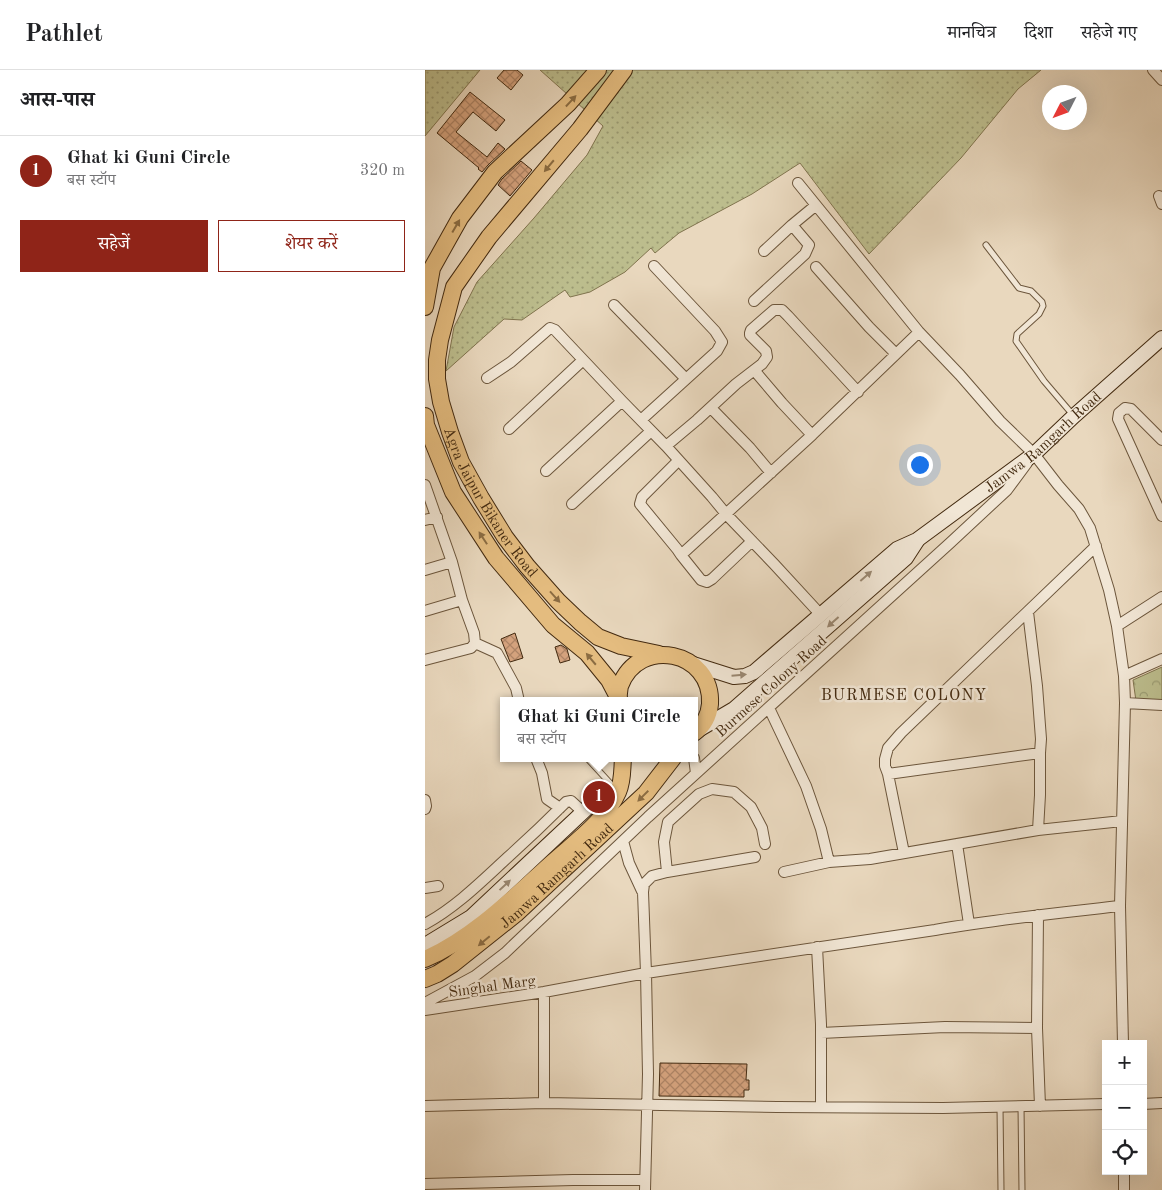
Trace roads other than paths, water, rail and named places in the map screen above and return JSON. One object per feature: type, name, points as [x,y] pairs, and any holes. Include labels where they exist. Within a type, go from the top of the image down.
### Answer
[{"type":"highway","points":[[425,307],[432,268],[460,218],[495,172],[568,104],[598,70]]},
{"type":"highway","name":"Agra Jaipur Bikaner Road","points":[[624,70],[574,136],[489,237],[454,286],[440,340],[437,379],[441,402],[461,462],[505,537],[527,566],[558,601],[598,637],[621,646],[677,656],[693,664]]},
{"type":"highway","name":"Agra Jaipur Bikaner Road","points":[[425,416],[426,425],[453,492],[496,558],[553,625],[587,653],[609,680],[618,697]]},
{"type":"highway","points":[[619,697],[620,687],[628,671],[642,659],[659,654]]},
{"type":"highway","points":[[693,664],[705,679],[711,694],[709,714],[698,730]]},
{"type":"highway","points":[[425,959],[446,948],[489,918],[585,834],[605,813],[618,793],[622,779],[623,762]]},
{"type":"highway","name":"Jamwa Ramgarh Road","points":[[425,979],[437,974],[469,953],[517,912],[646,794],[670,762]]},
{"type":"main road","name":"Jamwa Ramgarh Road","points":[[693,664],[734,677],[745,676],[755,672],[897,549],[917,540],[1034,454],[1161,339]]},
{"type":"main road","name":"Jamwa Ramgarh Road","points":[[698,730],[735,709],[906,558],[917,540]]},
{"type":"main road","points":[[425,945],[471,917],[599,797],[618,793]]},
{"type":"street","points":[[1153,70],[1162,80]]},
{"type":"street","points":[[798,184],[919,332],[1000,421],[1034,454],[1079,509],[1090,528],[1109,590],[1117,626],[1124,676],[1120,906],[1123,1040]]},
{"type":"street","points":[[764,251],[815,206]]},
{"type":"street","points":[[755,301],[805,254],[809,245],[792,225]]},
{"type":"street","points":[[641,420],[717,351],[722,342],[715,331],[654,266]]},
{"type":"street","points":[[816,267],[869,327],[896,354]]},
{"type":"street","points":[[614,305],[686,379]]},
{"type":"street","points":[[666,446],[761,364],[767,356],[766,351],[750,333],[774,310],[781,310],[857,392]]},
{"type":"street","points":[[487,378],[511,362],[550,328],[555,330],[666,446],[726,514],[821,615]]},
{"type":"street","points":[[681,555],[813,434],[919,332]]},
{"type":"street","points":[[509,429],[583,360]]},
{"type":"street","points":[[754,370],[782,403],[813,434]]},
{"type":"street","points":[[546,471],[622,401]]},
{"type":"street","points":[[711,408],[750,448],[771,473]]},
{"type":"street","points":[[1161,438],[1131,409],[1125,408],[1119,413],[1118,419],[1158,497],[1162,516]]},
{"type":"street","points":[[572,504],[651,431]]},
{"type":"street","name":"Burmese Colony Road","points":[[425,1003],[475,976],[505,953],[696,773],[1007,490],[1034,454]]},
{"type":"street","points":[[678,460],[642,497],[640,504],[701,580],[707,582],[712,579],[752,541]]},
{"type":"street","points":[[425,485],[452,562],[462,600],[474,632],[475,644]]},
{"type":"street","points":[[425,520],[437,518]]},
{"type":"street","points":[[904,852],[885,766],[888,748],[929,706],[1096,546]]},
{"type":"street","points":[[425,570],[452,562]]},
{"type":"street","points":[[1117,626],[1162,597]]},
{"type":"street","points":[[425,611],[462,600]]},
{"type":"street","points":[[1028,612],[1041,739],[1038,830]]},
{"type":"street","points":[[425,660],[471,648],[475,644]]},
{"type":"street","points":[[475,644],[497,653],[516,688],[518,697]]},
{"type":"street","points":[[1124,676],[1162,659]]},
{"type":"street","points":[[1125,703],[1162,705]]},
{"type":"street","points":[[769,708],[806,786],[821,829],[829,862]]},
{"type":"street","points":[[888,774],[1040,753]]},
{"type":"street","points":[[538,762],[542,773],[547,799],[560,808]]},
{"type":"street","points":[[695,762],[696,773]]},
{"type":"street","points":[[667,872],[664,842],[668,822],[699,794],[712,789],[734,792],[751,807],[762,828],[765,844]]},
{"type":"street","points":[[425,800],[425,809]]},
{"type":"street","points":[[425,924],[442,915],[459,902],[566,802],[571,801],[583,812]]},
{"type":"street","points":[[784,872],[829,862],[870,859],[1038,830],[1122,821]]},
{"type":"street","points":[[623,841],[629,863],[643,892]]},
{"type":"street","points":[[957,844],[969,924]]},
{"type":"street","points":[[425,1184],[645,1185],[648,1074],[644,884],[652,876],[667,872],[755,857]]},
{"type":"street","points":[[425,888],[439,886]]},
{"type":"street","points":[[544,992],[646,973],[969,924],[1120,906]]},
{"type":"street","points":[[1038,915],[1037,1028],[1040,1106]]},
{"type":"street","points":[[817,947],[821,1033],[821,1107]]},
{"type":"street","name":"Singhal Marg","points":[[425,1010],[544,992],[544,1103]]},
{"type":"street","points":[[821,1033],[945,1027],[1037,1028]]},
{"type":"street","points":[[425,1106],[544,1103],[943,1108],[1102,1104]]},
{"type":"street","points":[[1147,1104],[1162,1103]]},
{"type":"street","points":[[1124,1175],[1124,1190]]},
{"type":"lane","points":[[986,245],[1019,288],[1031,291],[1042,302],[1043,306],[1039,314],[1017,334],[1016,342],[1044,381],[1074,416]]},
{"type":"lane","points":[[591,762],[618,793]]},
{"type":"lane","points":[[1000,1106],[1001,1190]]},
{"type":"lane","points":[[1021,1106],[1022,1190]]},
{"type":"place","name":"Ghat ki Guni Circle","points":[[599,797]]},
{"type":"district","name":"BURMESE COLONY","points":[[904,694]]}]
